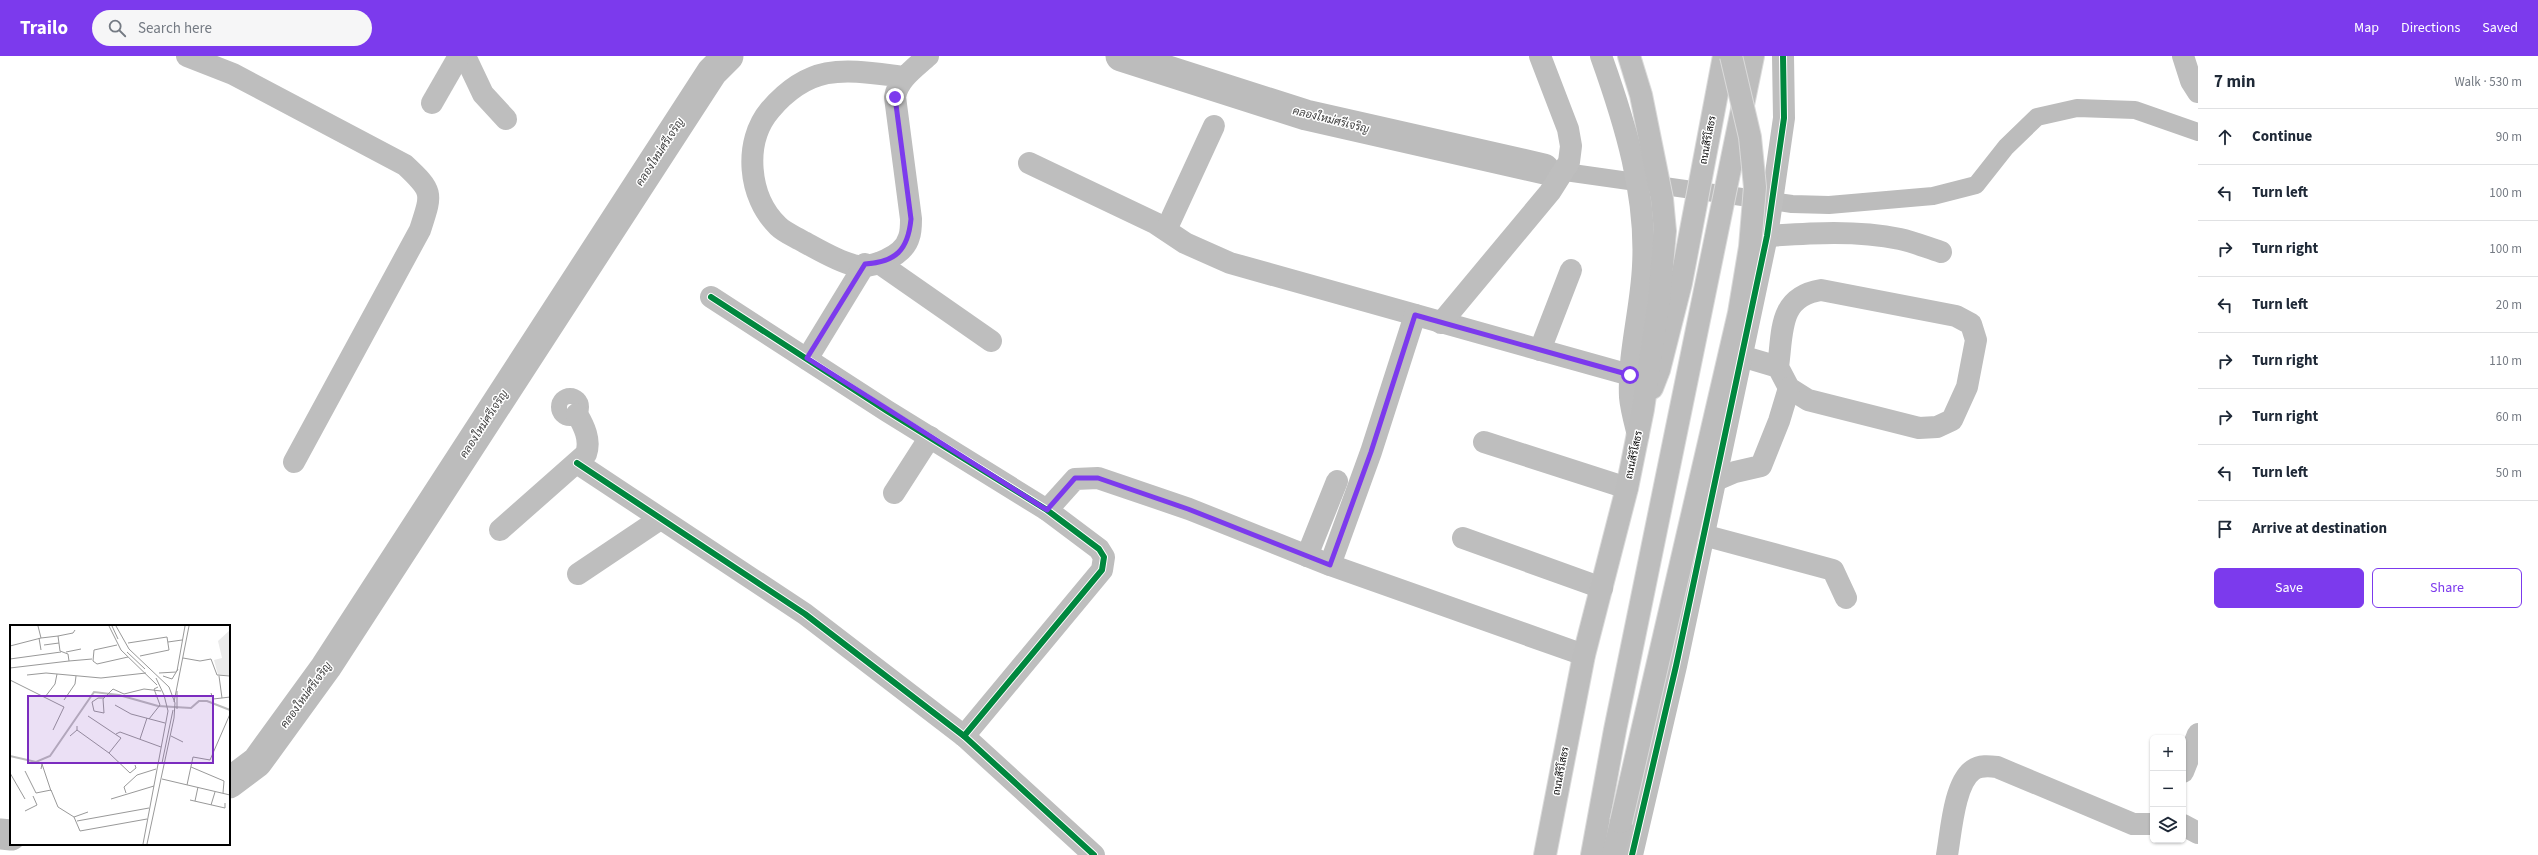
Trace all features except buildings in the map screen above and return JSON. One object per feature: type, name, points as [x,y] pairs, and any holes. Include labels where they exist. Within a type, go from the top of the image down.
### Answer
[{"type":"main road","points":[[1629,56],[1641,95],[1653,148],[1666,231],[1659,301],[1643,409]]},
{"type":"main road","name":"ถนนสิริโสธร","points":[[1545,855],[1584,655],[1627,488],[1643,409],[1659,370],[1681,283],[1724,56]]},
{"type":"main road","points":[[1613,855],[1737,321],[1750,247],[1755,187],[1750,136],[1731,56]]},
{"type":"main road","points":[[1592,855],[1615,730],[1753,56]]},
{"type":"street","points":[[432,103],[459,56]]},
{"type":"street","points":[[465,56],[483,94],[506,119]]},
{"type":"street","points":[[905,77],[828,71],[806,79],[784,94],[763,119],[754,138],[752,171],[763,207],[778,227],[816,249],[854,266],[872,264],[899,252],[909,238],[911,219],[895,104],[896,89],[905,77],[928,56]]},
{"type":"street","points":[[1441,323],[1550,192],[1569,162],[1571,146],[1568,129],[1540,56]]},
{"type":"street","points":[[1601,56],[1632,158],[1644,231],[1643,268],[1630,375],[1630,398],[1638,435]]},
{"type":"street","points":[[1632,855],[1676,666],[1767,236],[1784,118],[1783,56]]},
{"type":"street","points":[[2183,56],[2191,81],[2198,92]]},
{"type":"street","points":[[199,58],[233,74],[405,165],[424,183],[430,198],[420,230],[294,462]]},
{"type":"street","points":[[1166,230],[1214,126]]},
{"type":"street","points":[[1029,163],[1166,230],[1185,244],[1230,263],[1630,375]]},
{"type":"street","points":[[1767,236],[1811,233],[1855,234],[1900,239],[1941,252]]},
{"type":"street","points":[[872,264],[991,341]]},
{"type":"street","points":[[807,358],[872,264]]},
{"type":"street","points":[[1540,350],[1571,270]]},
{"type":"street","points":[[1821,290],[1956,316],[1971,324],[1976,340],[1967,387],[1952,420],[1937,427],[1919,428],[1808,400],[1789,388],[1778,367],[1784,320],[1794,300],[1805,292],[1821,290]]},
{"type":"street","points":[[711,297],[1047,510],[1099,549],[1104,557],[1102,570],[964,736]]},
{"type":"street","points":[[1330,565],[1371,452],[1415,315]]},
{"type":"street","points":[[1741,356],[1778,367]]},
{"type":"street","points":[[1714,481],[1735,472],[1761,466],[1779,421],[1789,388]]},
{"type":"street","points":[[500,530],[586,454],[589,447],[587,436],[577,414]]},
{"type":"street","points":[[894,493],[930,437]]},
{"type":"street","points":[[1484,442],[1627,488]]},
{"type":"street","points":[[577,463],[804,614],[964,736],[1094,855]]},
{"type":"street","points":[[1047,510],[1075,478],[1098,478],[1188,509],[1330,565],[1584,655]]},
{"type":"street","points":[[1307,556],[1337,481]]},
{"type":"street","points":[[578,574],[660,519]]},
{"type":"street","points":[[1703,535],[1833,570],[1846,598]]},
{"type":"street","points":[[1463,538],[1602,588]]},
{"type":"street","points":[[2183,771],[2198,734]]},
{"type":"street","points":[[1947,855],[1959,792],[1964,778],[1973,770],[1983,766],[1997,767],[2133,824],[2150,824]]},
{"type":"street","points":[[2186,827],[2198,833]]},
{"type":"waterway","name":"คลองใหม่ศรีเจริญ","points":[[230,782],[257,762],[326,667],[712,72],[728,56]]},
{"type":"waterway","name":"คลองใหม่ศรีเจริญ","points":[[1121,56],[1306,115],[1544,169]]},
{"type":"waterway","points":[[1544,169],[1792,204],[1829,205],[1933,196],[1976,185],[2006,147],[2037,117],[2077,108],[2135,110],[2198,132]]},
{"type":"waterway","name":"คลองใหม่ศรีเจริญ","points":[[0,834],[10,835]]},
{"type":"cycle path","points":[[1632,855],[1676,666],[1767,236],[1784,118],[1783,56]]},
{"type":"cycle path","points":[[711,297],[887,411],[1047,510],[1099,549],[1104,557],[1102,570],[964,736]]},
{"type":"cycle path","points":[[577,463],[805,614],[964,736],[1094,855]]},
{"type":"route","points":[[895,97],[895,112],[911,219],[909,238],[899,252],[879,263],[865,264],[807,358],[887,411],[1047,510],[1075,478],[1086,476],[1098,478],[1188,509],[1330,565],[1371,452],[1415,315],[1630,375]]}]
